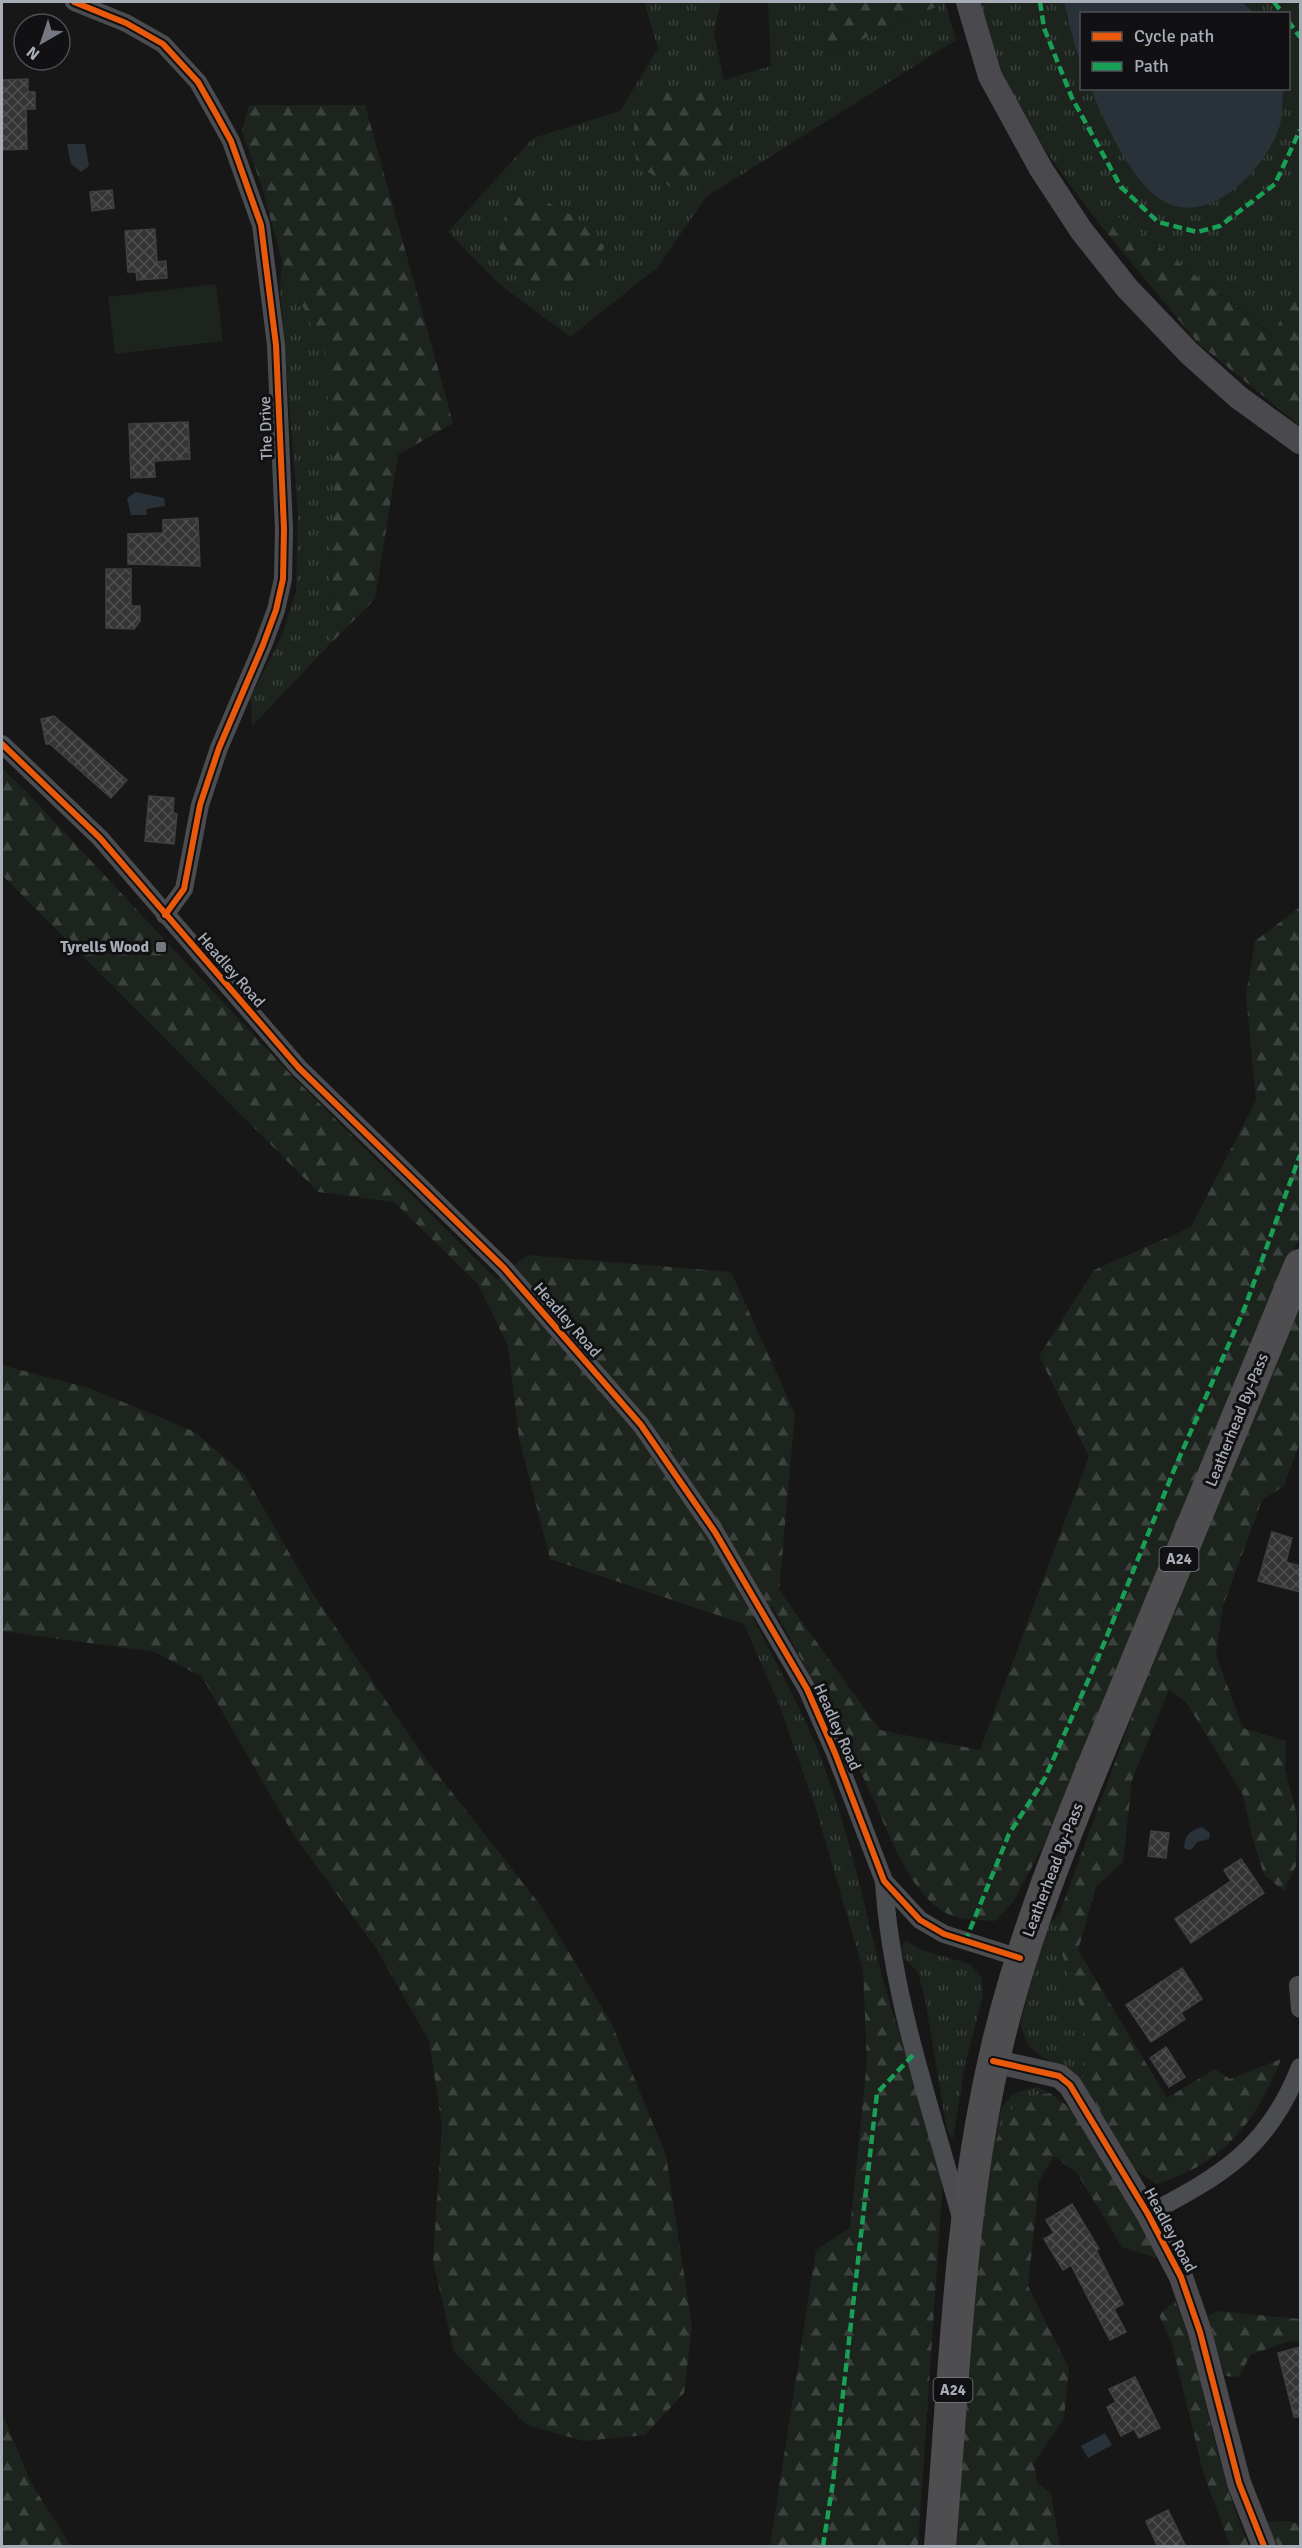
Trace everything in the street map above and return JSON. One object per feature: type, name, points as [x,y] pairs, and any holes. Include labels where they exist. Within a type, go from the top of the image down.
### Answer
[{"type":"highway","name":"Leatherhead By-Pass","points":[[940,2547],[965,2234],[976,2145],[993,2061],[1020,1958],[1101,1748],[1300,1265]]},
{"type":"street","name":"The Drive","points":[[74,2],[126,23],[163,44],[198,82],[216,112],[231,141],[261,225],[276,345],[284,519],[282,579],[276,610],[219,748],[200,805],[184,889],[165,915]]},
{"type":"street","points":[[968,2],[990,76],[1041,169],[1081,230],[1127,288],[1189,353],[1238,397],[1300,442]]},
{"type":"street","name":"Headley Road","points":[[2,744],[100,838],[299,1068],[504,1268],[641,1425],[715,1532],[807,1689],[836,1753],[884,1881],[886,1919],[914,2055],[965,2234]]},
{"type":"street","name":"Headley Road","points":[[884,1881],[920,1920],[944,1934],[1020,1958]]},
{"type":"street","points":[[1298,1985],[1300,2009]]},
{"type":"street","name":"Headley Road","points":[[993,2061],[1059,2076],[1070,2085],[1148,2214],[1181,2277],[1200,2332],[1239,2483],[1264,2547]]},
{"type":"street","points":[[1148,2214],[1211,2179],[1244,2154],[1262,2135],[1283,2103],[1300,2067]]},
{"type":"green space","points":[[644,2],[721,2],[714,33],[724,80],[771,66],[768,2],[817,2],[826,56],[945,3],[956,40],[706,197],[658,267],[570,337],[499,284],[448,232],[533,138],[620,111],[658,48]]},
{"type":"green space","points":[[817,2],[945,2],[945,3],[825,56]]},
{"type":"green space","points":[[979,2],[1064,2],[1080,61],[1080,90],[1091,90],[1120,148],[1142,183],[1255,170],[1280,125],[1284,90],[1290,90],[1290,12],[1253,12],[1242,2],[1300,2],[1300,292],[1272,335],[1121,217],[1102,227],[1062,174],[1027,121],[999,66]]},
{"type":"green space","points":[[704,85],[732,108],[733,132],[710,164],[672,188],[636,164],[634,125],[652,93]]},
{"type":"green space","points":[[249,105],[365,105],[453,423],[398,455],[375,599],[331,643],[330,565],[334,485],[325,355],[282,261],[261,184],[242,131]]},
{"type":"green space","points":[[519,187],[577,218],[604,246],[597,273],[570,292],[521,280],[494,241]]},
{"type":"green space","points":[[1121,217],[1271,335],[1300,292],[1300,426],[1198,343],[1102,227]]},
{"type":"green space","points":[[282,261],[325,355],[334,485],[330,565],[331,643],[252,726],[251,697],[282,635],[296,592],[298,513],[280,289]]},
{"type":"green space","points":[[216,284],[223,341],[115,354],[108,297]]},
{"type":"green space","points":[[2,769],[22,787],[293,1077],[497,1280],[527,1255],[731,1272],[795,1414],[779,1590],[880,1730],[980,1750],[1089,1456],[1039,1356],[1094,1270],[1191,1227],[1256,1100],[1246,995],[1255,941],[1300,907],[1300,1236],[1044,1844],[1013,1902],[995,1921],[965,1919],[944,1912],[925,1896],[914,1882],[895,1848],[842,1735],[772,1606],[744,1624],[550,1559],[519,1438],[508,1346],[478,1284],[394,1202],[318,1192],[2,875]]},
{"type":"green space","points":[[1300,1307],[1300,1442],[1284,1486],[1262,1500],[1223,1606],[1216,1655],[1243,1728],[1286,1741],[1285,1769],[1297,1816],[1296,1866],[1284,1891],[1264,1875],[1243,1795],[1186,1702],[1169,1690],[1132,1780],[1123,1862],[1096,1887],[1078,1950],[1167,2098],[1215,2069],[1230,2079],[1281,2059],[1261,2102],[1234,2138],[1200,2165],[1156,2184],[1129,2165],[1083,2087],[1083,2014],[1058,1943],[1060,1912],[1149,1670]]},
{"type":"green space","points":[[2,1365],[89,1388],[193,1431],[244,1474],[311,1591],[425,1758],[541,1906],[611,2022],[666,2155],[692,2327],[684,2393],[645,2435],[583,2441],[527,2425],[454,2352],[433,2261],[442,2126],[429,2041],[376,1948],[293,1834],[202,1677],[155,1652],[2,1631]]},
{"type":"green space","points":[[753,1618],[804,1718],[822,1760],[852,1854],[883,1980],[863,1970],[816,1809],[780,1707],[744,1624]]},
{"type":"green space","points":[[1060,1912],[1058,1943],[1083,2014],[1083,2087],[1064,2068],[1042,2057],[1028,2045],[1020,2024],[1046,1928]]},
{"type":"green space","points":[[906,1941],[921,1950],[970,1964],[981,1977],[983,1996],[965,2065],[953,2139],[947,2130],[925,1999],[918,1972],[904,1958],[901,1947]]},
{"type":"green space","points":[[863,1970],[883,1980],[943,2180],[918,2546],[770,2546],[816,2250],[850,2228],[867,2061]]},
{"type":"green space","points":[[1037,2087],[1050,2093],[1029,2097],[992,2148],[1002,2107],[1014,2093]]},
{"type":"green space","points":[[1050,2093],[1077,2113],[1155,2243],[1156,2258],[1122,2247],[1077,2173],[1054,2156],[1039,2181],[1028,2286],[1069,2368],[1064,2418],[1034,2463],[1037,2482],[1051,2494],[1060,2546],[953,2546],[987,2158],[1014,2106],[1029,2097]]},
{"type":"green space","points":[[1175,2301],[1192,2350],[1224,2475],[1249,2546],[1230,2546],[1203,2472],[1172,2344],[1159,2315]]},
{"type":"green space","points":[[1216,2311],[1300,2319],[1300,2343],[1290,2341],[1250,2355],[1239,2377],[1225,2376],[1208,2316]]},
{"type":"green space","points":[[2,2413],[31,2483],[71,2546],[2,2546]]},
{"type":"green space","points":[[1288,2521],[1300,2524],[1300,2546],[1278,2546],[1266,2522]]},
{"type":"shaded area","points":[[1064,2],[1242,2],[1253,12],[1080,12],[1080,61]]},
{"type":"shaded area","points":[[1091,90],[1284,90],[1280,125],[1262,160],[1248,177],[1231,191],[1213,202],[1194,207],[1175,206],[1157,197],[1147,188],[1137,177],[1118,147]]},
{"type":"shaded area","points":[[67,144],[85,144],[89,166],[81,172],[71,164]]},
{"type":"shaded area","points":[[136,492],[164,498],[165,506],[146,509],[147,515],[131,515],[127,498]]},
{"type":"shaded area","points":[[1202,1827],[1210,1833],[1209,1839],[1197,1842],[1192,1849],[1187,1850],[1184,1847],[1187,1836]]},
{"type":"shaded area","points":[[1105,2433],[1112,2445],[1088,2458],[1081,2446]]},
{"type":"building","points":[[28,79],[28,92],[35,92],[35,109],[26,109],[27,149],[2,150],[2,80]]},
{"type":"building","points":[[112,190],[114,208],[92,211],[90,192]]},
{"type":"building","points":[[155,229],[157,262],[166,261],[167,278],[137,280],[136,272],[128,272],[125,231]]},
{"type":"building","points":[[188,422],[190,459],[154,461],[155,477],[131,478],[129,424]]},
{"type":"building","points":[[198,518],[200,566],[128,564],[128,534],[163,533],[163,520]]},
{"type":"building","points":[[106,569],[131,569],[131,606],[140,606],[140,621],[134,629],[106,628]]},
{"type":"building","points":[[54,716],[127,780],[111,798],[50,744],[46,744],[41,719]]},
{"type":"building","points":[[149,796],[174,798],[173,813],[177,814],[174,844],[145,841]]},
{"type":"building","points":[[1272,1532],[1292,1538],[1286,1562],[1300,1566],[1300,1592],[1258,1581]]},
{"type":"building","points":[[1151,1831],[1169,1833],[1166,1858],[1148,1856]]},
{"type":"building","points":[[1241,1859],[1264,1893],[1191,1943],[1175,1919],[1231,1881],[1224,1870]]},
{"type":"building","points":[[1182,1968],[1202,1999],[1181,2013],[1185,2019],[1151,2042],[1126,2005]]},
{"type":"building","points":[[1166,2047],[1185,2077],[1169,2087],[1150,2058]]},
{"type":"building","points":[[1072,2204],[1099,2249],[1096,2250],[1123,2304],[1114,2309],[1126,2332],[1110,2340],[1071,2265],[1063,2270],[1044,2239],[1054,2233],[1046,2220]]},
{"type":"building","points":[[1300,2347],[1300,2417],[1294,2417],[1278,2353]]},
{"type":"building","points":[[1135,2377],[1160,2428],[1139,2438],[1134,2429],[1121,2436],[1107,2407],[1116,2402],[1109,2389]]},
{"type":"building","points":[[1168,2510],[1186,2547],[1158,2547],[1146,2521]]},
{"type":"marked path","points":[[1040,2],[1044,28],[1072,98],[1121,187],[1158,222],[1197,232],[1220,226],[1275,184],[1300,130]]},
{"type":"marked path","points":[[1274,2],[1282,12]]},
{"type":"marked path","points":[[1290,24],[1300,37]]},
{"type":"marked path","points":[[965,1942],[1009,1834],[1045,1778],[1098,1658],[1174,1470],[1245,1307],[1300,1155]]},
{"type":"marked path","points":[[823,2546],[833,2482],[877,2093],[914,2054]]},
{"type":"cycle path","points":[[74,2],[126,23],[163,44],[198,82],[231,141],[261,225],[276,345],[284,529],[283,579],[276,610],[219,748],[200,805],[184,889],[165,915]]},
{"type":"cycle path","points":[[2,744],[100,838],[299,1068],[504,1268],[641,1425],[715,1532],[807,1689],[835,1753],[884,1881],[920,1920],[944,1934],[1020,1958]]},
{"type":"cycle path","points":[[993,2061],[1059,2076],[1070,2085],[1148,2214],[1181,2277],[1200,2332],[1239,2483],[1264,2546]]},
{"type":"place","name":"Tyrells Wood","points":[[161,947]]}]
